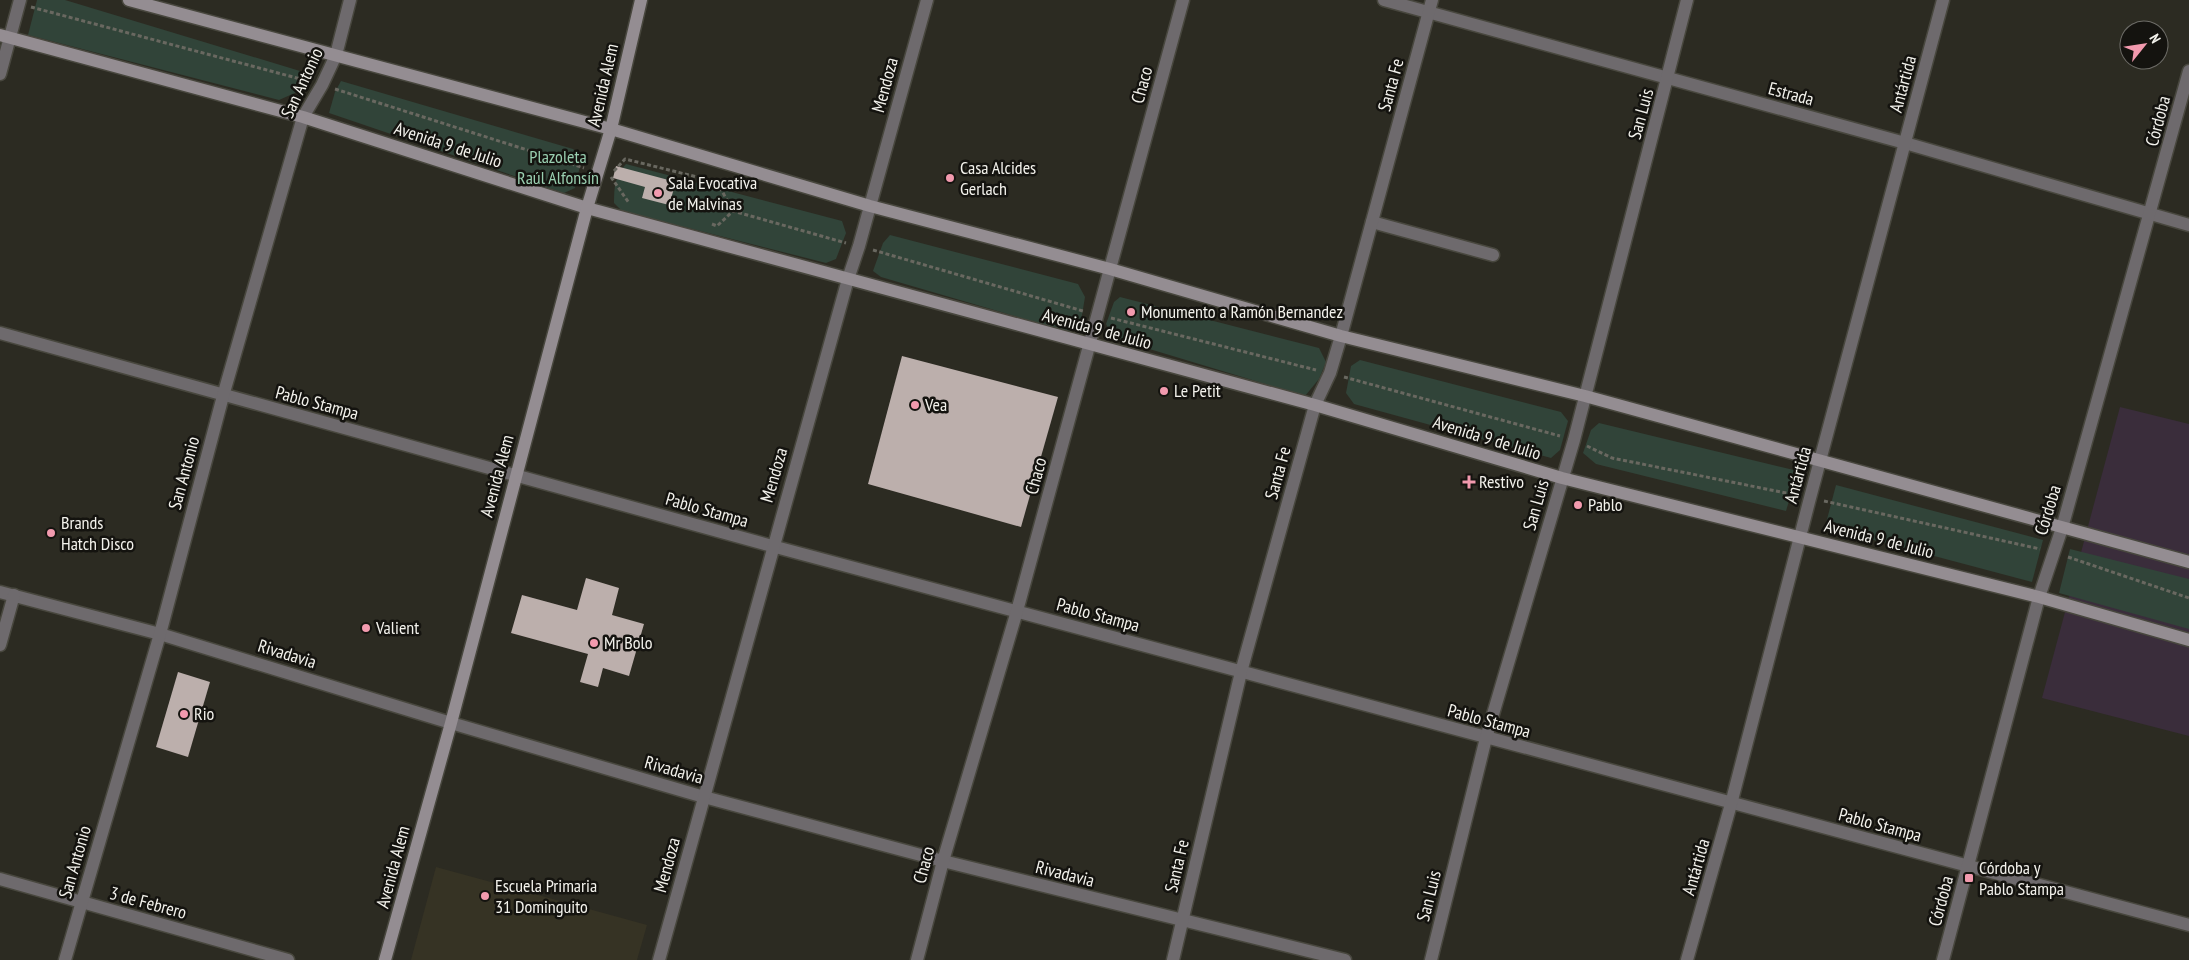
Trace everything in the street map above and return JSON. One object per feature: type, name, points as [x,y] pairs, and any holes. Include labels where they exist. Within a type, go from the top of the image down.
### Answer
[{"type":"main road","points":[[129,0],[611,129],[870,206],[1110,269],[1341,336],[1585,396],[2189,562]]},
{"type":"main road","name":"Avenida Alem","points":[[385,960],[451,723],[587,208],[611,129],[641,0]]},
{"type":"main road","name":"Avenida 9 de Julio","points":[[5,37],[303,117],[587,208],[1315,405],[1562,478],[2039,597],[2189,640]]},
{"type":"street","points":[[0,74],[5,37],[20,0]]},
{"type":"street","name":"San Antonio","points":[[65,960],[160,634],[223,396],[303,117],[322,85],[336,55],[350,0]]},
{"type":"street","name":"Mendoza","points":[[659,960],[772,546],[859,246],[927,0]]},
{"type":"street","name":"Chaco","points":[[917,960],[943,861],[1017,611],[1183,0]]},
{"type":"street","name":"Estrada","points":[[1384,0],[1430,6],[1668,79],[1905,143],[2189,225]]},
{"type":"street","name":"San Luis","points":[[1431,960],[1486,738],[1585,396],[1687,0]]},
{"type":"street","name":"Antártida","points":[[1688,960],[1732,804],[1820,460],[1943,0]]},
{"type":"street","name":"Santa Fe","points":[[1173,960],[1241,672],[1315,405],[1330,373],[1341,336],[1430,6]]},
{"type":"street","name":"Córdoba","points":[[1943,960],[2039,597],[2062,528],[2151,214],[2189,71]]},
{"type":"street","points":[[1372,222],[1492,255]]},
{"type":"street","name":"Pablo Stampa","points":[[0,333],[772,546],[2189,925]]},
{"type":"street","name":"Rivadavia","points":[[0,592],[160,634],[451,723],[704,796],[943,861],[1182,922],[1345,960]]},
{"type":"street","points":[[0,645],[14,595]]},
{"type":"street","name":"3 de Febrero","points":[[0,879],[288,960]]},
{"type":"path","points":[[610,176],[628,203],[637,205]]},
{"type":"path","points":[[708,224],[718,226],[732,211]]},
{"type":"shaded area","points":[[2120,407],[2189,424],[2189,736],[2042,698]]},
{"type":"shaded area","name":"Escuela Primaria 31 Dominguito","points":[[436,867],[647,925],[637,960],[411,960]]},
{"type":"green space","points":[[37,0],[65,0],[300,71],[297,92],[279,100],[28,35]]},
{"type":"green space","name":"Plazoleta Raúl Alfonsín","points":[[341,81],[573,149],[580,156],[580,166],[575,188],[564,193],[329,113],[335,92]]},
{"type":"green space","points":[[626,164],[842,221],[846,233],[836,259],[826,263],[622,211],[614,203],[614,192],[617,177]]},
{"type":"green space","points":[[890,235],[1078,284],[1085,297],[1081,321],[1069,332],[881,277],[873,271],[883,243]]},
{"type":"green space","points":[[1120,297],[1319,348],[1326,362],[1319,379],[1305,396],[1113,338],[1106,324],[1114,302]]},
{"type":"green space","points":[[1360,360],[1561,412],[1568,421],[1560,450],[1551,458],[1354,404],[1346,393],[1351,366]]},
{"type":"green space","points":[[1599,423],[1798,471],[1786,511],[1596,464],[1583,453],[1591,430]]},
{"type":"green space","points":[[1836,485],[2043,540],[2032,582],[1825,527]]},
{"type":"green space","points":[[2070,549],[2189,579],[2189,629],[2059,593]]},
{"type":"building","name":"Sala Evocativa de Malvinas","points":[[616,166],[676,182],[669,205],[642,198],[645,187],[613,178]]},
{"type":"building","points":[[902,356],[1058,397],[1021,527],[868,484]]},
{"type":"building","name":"Mr Bolo","points":[[586,578],[619,588],[612,615],[644,624],[629,676],[603,668],[598,687],[580,682],[588,654],[511,633],[522,595],[577,610]]},
{"type":"building","points":[[178,672],[210,682],[188,757],[156,747]]},
{"type":"place","name":"Casa Alcides Gerlach","points":[[950,178]]},
{"type":"place","name":"Sala Evocativa de Malvinas","points":[[658,193]]},
{"type":"place","name":"Monumento a Ramón Bernandez","points":[[1131,312]]},
{"type":"place","name":"Le Petit","points":[[1164,391]]},
{"type":"place","name":"Vea","points":[[915,405]]},
{"type":"place","name":"Restivo","points":[[1469,482]]},
{"type":"place","name":"Pablo","points":[[1578,505]]},
{"type":"place","name":"Brands Hatch Disco","points":[[51,533]]},
{"type":"place","name":"Valient","points":[[366,628]]},
{"type":"place","name":"Mr Bolo","points":[[594,643]]},
{"type":"place","name":"Rio","points":[[184,714]]},
{"type":"place","name":"Córdoba y Pablo Stampa","points":[[1969,878]]},
{"type":"place","name":"Escuela Primaria 31 Dominguito","points":[[485,896]]}]
